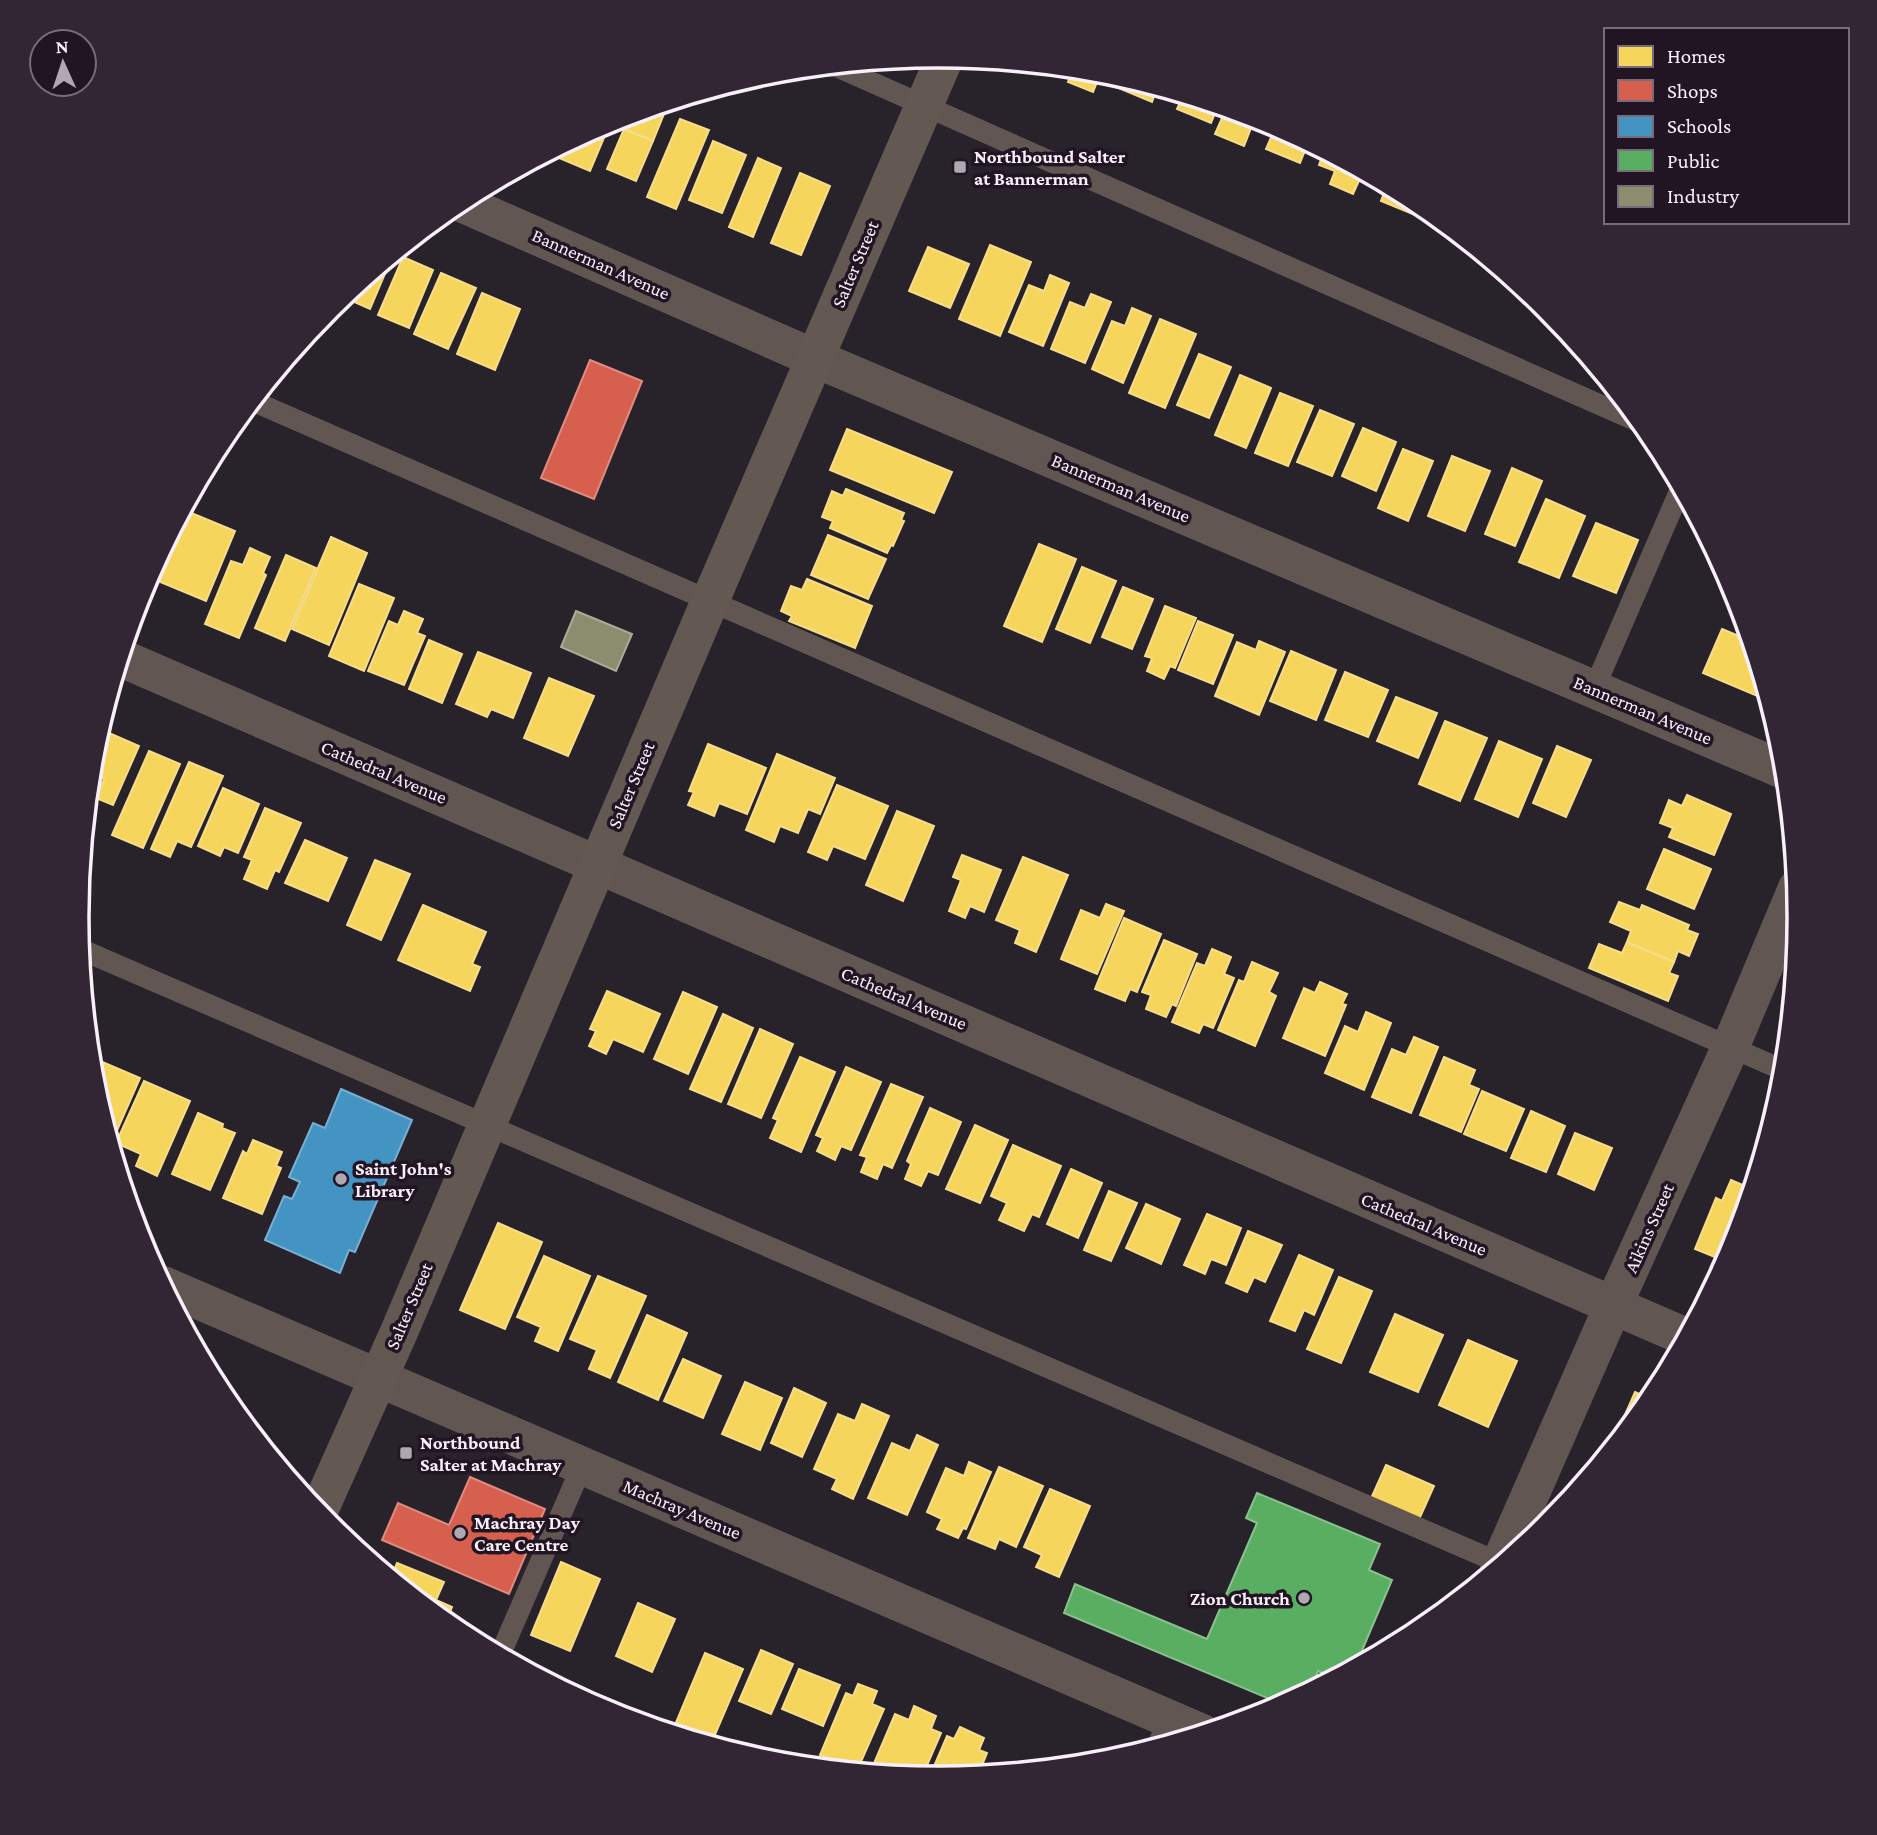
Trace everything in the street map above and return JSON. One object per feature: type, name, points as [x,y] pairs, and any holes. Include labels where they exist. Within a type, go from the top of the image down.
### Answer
[{"type":"main road","name":"Salter Street","points":[[323,1502],[940,68]]},
{"type":"street","name":"Bannerman Avenue","points":[[472,208],[814,358],[1773,766]]},
{"type":"street","name":"Cathedral Avenue","points":[[129,661],[1678,1334]]},
{"type":"street","name":"Aikins Street","points":[[1510,1545],[1613,1306],[1730,1048],[1788,910]]},
{"type":"street","name":"Machray Avenue","points":[[176,1291],[582,1466],[1175,1733]]},
{"type":"lane","points":[[852,73],[1621,414]]},
{"type":"lane","points":[[262,405],[1774,1066]]},
{"type":"lane","points":[[1594,689],[1677,498]]},
{"type":"lane","points":[[90,953],[488,1123],[1492,1561]]},
{"type":"lane","points":[[504,1647],[582,1466]]},
{"type":"building: Homes","points":[[1069,79],[1096,84],[1093,92],[1068,82]]},
{"type":"building: Homes","points":[[1119,88],[1154,96],[1152,102]]},
{"type":"building: Homes","points":[[1180,104],[1215,114],[1211,123],[1177,109]]},
{"type":"building: Homes","points":[[664,114],[653,141],[624,129]]},
{"type":"building: Homes","points":[[1222,117],[1251,128],[1244,146],[1215,134]]},
{"type":"building: Homes","points":[[680,119],[709,130],[676,209],[647,197]]},
{"type":"building: Homes","points":[[624,129],[653,141],[636,181],[607,169]]},
{"type":"building: Homes","points":[[604,137],[590,171],[559,158]]},
{"type":"building: Homes","points":[[1271,137],[1305,152],[1300,163],[1266,149]]},
{"type":"building: Homes","points":[[713,141],[746,155],[722,213],[689,200]]},
{"type":"building: Homes","points":[[758,158],[781,168],[753,237],[729,227]]},
{"type":"building: Homes","points":[[1321,160],[1359,180],[1353,194],[1330,184],[1335,171],[1319,165]]},
{"type":"building: Homes","points":[[800,173],[830,186],[801,255],[771,243]]},
{"type":"building: Homes","points":[[1383,195],[1415,215],[1415,215],[1381,201]]},
{"type":"building: Homes","points":[[990,245],[1031,262],[1000,336],[959,319]]},
{"type":"building: Homes","points":[[928,247],[969,264],[950,308],[909,291]]},
{"type":"building: Homes","points":[[405,258],[433,270],[409,328],[378,315],[401,261]]},
{"type":"building: Homes","points":[[441,273],[476,288],[448,349],[414,334]]},
{"type":"building: Homes","points":[[385,274],[370,309],[354,302]]},
{"type":"building: Homes","points":[[1050,275],[1069,283],[1043,346],[1009,332],[1029,285],[1044,291]]},
{"type":"building: Homes","points":[[482,293],[520,309],[495,370],[457,354]]},
{"type":"building: Homes","points":[[1091,294],[1111,302],[1085,363],[1051,349],[1070,302],[1085,308]]},
{"type":"building: Homes","points":[[1132,308],[1151,316],[1123,383],[1092,369],[1112,321],[1125,326]]},
{"type":"building: Homes","points":[[1160,319],[1196,334],[1165,408],[1129,393]]},
{"type":"building: Homes","points":[[1199,354],[1231,367],[1209,418],[1177,405]]},
{"type":"building: Homes","points":[[1240,375],[1271,388],[1246,448],[1215,435]]},
{"type":"building: Homes","points":[[1280,393],[1313,406],[1288,466],[1255,453]]},
{"type":"building: Homes","points":[[1320,410],[1354,424],[1332,476],[1297,462]]},
{"type":"building: Homes","points":[[1363,428],[1396,442],[1376,491],[1342,476]]},
{"type":"building: Homes","points":[[847,429],[952,472],[934,513],[830,470]]},
{"type":"building: Homes","points":[[1403,449],[1433,461],[1408,521],[1378,508]]},
{"type":"building: Homes","points":[[1452,456],[1490,471],[1465,531],[1428,516]]},
{"type":"building: Homes","points":[[1512,468],[1542,481],[1515,546],[1485,534]]},
{"type":"building: Homes","points":[[846,489],[904,513],[901,520],[904,521],[887,553],[830,528],[833,521],[822,517],[832,491],[843,496]]},
{"type":"building: Homes","points":[[1546,499],[1585,516],[1559,578],[1519,562]]},
{"type":"building: Homes","points":[[192,513],[235,531],[206,601],[159,582]]},
{"type":"building: Homes","points":[[1596,523],[1638,540],[1616,593],[1573,576]]},
{"type":"building: Homes","points":[[828,535],[886,559],[868,599],[811,575]]},
{"type":"building: Homes","points":[[331,537],[367,553],[329,645],[292,629]]},
{"type":"building: Homes","points":[[1039,544],[1076,559],[1042,642],[1004,626]]},
{"type":"building: Homes","points":[[250,548],[270,557],[263,573],[266,575],[239,638],[205,624],[231,561],[243,565]]},
{"type":"building: Homes","points":[[286,555],[316,568],[285,641],[255,628]]},
{"type":"building: Homes","points":[[1082,567],[1116,581],[1090,643],[1056,629]]},
{"type":"building: Homes","points":[[807,579],[872,606],[855,648],[789,621],[792,616],[781,611],[791,586],[802,590]]},
{"type":"building: Homes","points":[[359,584],[394,598],[364,671],[329,656]]},
{"type":"building: Homes","points":[[1123,587],[1153,599],[1132,649],[1102,637]]},
{"type":"building: Homes","points":[[1165,606],[1196,618],[1175,668],[1170,666],[1164,679],[1147,671],[1152,658],[1145,656]]},
{"type":"building: Homes","points":[[404,611],[423,619],[417,633],[425,636],[404,685],[368,671],[389,621],[398,625]]},
{"type":"building: Homes","points":[[1198,621],[1233,635],[1213,684],[1178,670]]},
{"type":"building: Homes","points":[[1722,629],[1740,636],[1759,696],[1703,673]]},
{"type":"building: Homes","points":[[429,640],[462,654],[442,703],[409,689]]},
{"type":"building: Homes","points":[[1259,641],[1285,652],[1259,715],[1215,696],[1237,642],[1256,650]]},
{"type":"building: Homes","points":[[1291,651],[1336,670],[1316,720],[1270,701]]},
{"type":"building: Homes","points":[[478,652],[531,673],[513,718],[491,709],[487,717],[456,704]]},
{"type":"building: Homes","points":[[1345,672],[1388,690],[1368,737],[1325,720]]},
{"type":"building: Homes","points":[[549,678],[594,696],[568,756],[524,738]]},
{"type":"building: Homes","points":[[1396,697],[1437,713],[1418,758],[1377,741]]},
{"type":"building: Homes","points":[[1445,721],[1487,738],[1460,801],[1419,784]]},
{"type":"building: Homes","points":[[110,733],[139,746],[113,805],[98,799],[104,779],[102,778]]},
{"type":"building: Homes","points":[[1499,741],[1542,759],[1518,817],[1475,799]]},
{"type":"building: Homes","points":[[708,744],[766,768],[747,814],[719,803],[714,816],[688,805],[694,792],[689,791]]},
{"type":"building: Homes","points":[[1557,746],[1591,760],[1566,817],[1533,803]]},
{"type":"building: Homes","points":[[149,751],[180,764],[143,848],[112,835]]},
{"type":"building: Homes","points":[[777,754],[835,778],[820,814],[808,809],[798,833],[780,826],[774,842],[746,830]]},
{"type":"building: Homes","points":[[189,762],[223,776],[191,847],[177,841],[170,857],[151,849]]},
{"type":"building: Homes","points":[[837,785],[888,806],[865,859],[833,846],[827,860],[808,852]]},
{"type":"building: Homes","points":[[223,788],[259,804],[238,853],[224,847],[220,856],[198,846]]},
{"type":"building: Homes","points":[[1687,795],[1731,814],[1714,855],[1669,837],[1673,828],[1660,823],[1669,800],[1682,806]]},
{"type":"building: Homes","points":[[265,808],[301,823],[279,872],[275,870],[267,889],[244,879],[252,860],[244,857]]},
{"type":"building: Homes","points":[[897,811],[934,826],[903,901],[866,885]]},
{"type":"building: Homes","points":[[305,840],[347,858],[328,901],[285,883]]},
{"type":"building: Homes","points":[[1664,849],[1711,869],[1694,909],[1647,889]]},
{"type":"building: Homes","points":[[962,855],[1001,870],[984,912],[970,906],[965,918],[949,911],[961,880],[953,877]]},
{"type":"building: Homes","points":[[1023,857],[1068,875],[1036,952],[1015,943],[1020,930],[996,920]]},
{"type":"building: Homes","points":[[375,860],[410,874],[381,940],[347,925]]},
{"type":"building: Homes","points":[[1619,902],[1640,910],[1642,905],[1689,925],[1687,930],[1698,934],[1689,956],[1678,951],[1674,962],[1627,942],[1631,931],[1610,922]]},
{"type":"building: Homes","points":[[1106,904],[1124,911],[1097,974],[1061,959],[1081,910],[1100,918]]},
{"type":"building: Homes","points":[[423,905],[486,932],[472,964],[480,967],[470,991],[398,960]]},
{"type":"building: Homes","points":[[1124,918],[1161,934],[1137,992],[1130,989],[1125,1001],[1095,989]]},
{"type":"building: Homes","points":[[1164,940],[1197,954],[1176,1006],[1172,1004],[1166,1017],[1146,1009],[1151,995],[1142,992]]},
{"type":"building: Homes","points":[[1627,942],[1674,962],[1669,973],[1678,976],[1668,1001],[1589,968],[1599,944],[1622,953]]},
{"type":"building: Homes","points":[[1212,949],[1231,957],[1224,974],[1234,978],[1213,1028],[1203,1024],[1199,1033],[1172,1022],[1197,963],[1205,966]]},
{"type":"building: Homes","points":[[1252,962],[1278,973],[1269,992],[1276,996],[1255,1046],[1218,1030],[1239,980],[1244,982]]},
{"type":"building: Homes","points":[[1320,982],[1347,994],[1342,1004],[1346,1005],[1325,1056],[1283,1038],[1304,988],[1315,993]]},
{"type":"building: Homes","points":[[607,991],[660,1014],[643,1052],[613,1039],[606,1054],[589,1046],[596,1031],[590,1029]]},
{"type":"building: Homes","points":[[683,992],[717,1007],[688,1074],[654,1059]]},
{"type":"building: Homes","points":[[1366,1012],[1391,1023],[1364,1090],[1325,1073],[1345,1026],[1358,1032]]},
{"type":"building: Homes","points":[[723,1014],[753,1028],[721,1102],[690,1089]]},
{"type":"building: Homes","points":[[760,1029],[793,1044],[761,1118],[728,1104]]},
{"type":"building: Homes","points":[[1414,1037],[1438,1047],[1411,1113],[1372,1097],[1392,1049],[1406,1055]]},
{"type":"building: Homes","points":[[800,1057],[835,1072],[801,1152],[770,1138],[778,1120],[773,1118]]},
{"type":"building: Homes","points":[[1444,1057],[1475,1070],[1469,1085],[1479,1089],[1461,1132],[1420,1115]]},
{"type":"building: Homes","points":[[103,1062],[140,1078],[117,1131]]},
{"type":"building: Homes","points":[[846,1067],[881,1082],[851,1150],[841,1146],[835,1160],[817,1151],[823,1138],[816,1135]]},
{"type":"building: Homes","points":[[144,1081],[190,1101],[157,1176],[136,1166],[141,1154],[120,1145],[118,1138]]},
{"type":"building: Homes","points":[[891,1084],[923,1097],[892,1168],[883,1164],[877,1179],[861,1172],[867,1157],[860,1155]]},
{"type":"building: Homes","points":[[1482,1091],[1524,1109],[1506,1151],[1464,1134]]},
{"type":"building: Homes","points":[[930,1108],[961,1122],[938,1175],[928,1171],[921,1186],[905,1179],[911,1164],[907,1161]]},
{"type":"building: Homes","points":[[1531,1111],[1565,1126],[1546,1172],[1511,1158]]},
{"type":"building: Homes","points":[[198,1113],[223,1124],[222,1128],[235,1133],[210,1190],[172,1174]]},
{"type":"building: Homes","points":[[975,1125],[1008,1140],[980,1203],[946,1189]]},
{"type":"building: Homes","points":[[1575,1133],[1612,1148],[1594,1190],[1558,1174]]},
{"type":"building: Homes","points":[[253,1140],[282,1152],[276,1166],[281,1168],[262,1214],[223,1198],[243,1151],[247,1154]]},
{"type":"building: Homes","points":[[1013,1145],[1061,1166],[1039,1217],[1032,1214],[1024,1231],[999,1220],[1007,1203],[991,1196]]},
{"type":"building: Homes","points":[[1071,1169],[1102,1183],[1078,1238],[1047,1224]]},
{"type":"building: Homes","points":[[1731,1180],[1744,1186],[1716,1258],[1695,1249],[1716,1198],[1722,1201]]},
{"type":"building: Homes","points":[[1109,1191],[1137,1203],[1111,1261],[1084,1250]]},
{"type":"building: Homes","points":[[1146,1204],[1180,1219],[1161,1264],[1126,1248]]},
{"type":"building: Homes","points":[[1207,1214],[1241,1228],[1226,1265],[1211,1259],[1205,1274],[1184,1265]]},
{"type":"building: Homes","points":[[498,1223],[542,1242],[505,1329],[460,1310]]},
{"type":"building: Homes","points":[[1248,1231],[1282,1245],[1265,1282],[1254,1277],[1247,1292],[1226,1283]]},
{"type":"building: Homes","points":[[1299,1255],[1333,1270],[1314,1315],[1304,1310],[1295,1331],[1270,1321]]},
{"type":"building: Homes","points":[[544,1256],[590,1276],[558,1351],[535,1341],[541,1327],[517,1317]]},
{"type":"building: Homes","points":[[598,1276],[646,1296],[610,1378],[589,1369],[597,1350],[570,1339]]},
{"type":"building: Homes","points":[[1339,1277],[1372,1291],[1341,1363],[1307,1349]]},
{"type":"building: Homes","points":[[1395,1314],[1443,1335],[1418,1392],[1370,1372]]},
{"type":"building: Homes","points":[[647,1315],[687,1333],[658,1400],[618,1382]]},
{"type":"building: Homes","points":[[1468,1340],[1517,1361],[1488,1427],[1439,1405]]},
{"type":"building: Homes","points":[[683,1359],[721,1376],[703,1418],[664,1401]]},
{"type":"building: Homes","points":[[745,1382],[782,1398],[760,1450],[722,1434]]},
{"type":"building: Homes","points":[[794,1388],[826,1403],[802,1457],[771,1443]]},
{"type":"building: Homes","points":[[1635,1392],[1641,1395],[1623,1419]]},
{"type":"building: Homes","points":[[862,1404],[889,1416],[853,1499],[832,1489],[837,1479],[814,1469],[838,1414],[855,1421]]},
{"type":"building: Homes","points":[[917,1435],[938,1445],[907,1515],[868,1498],[892,1443],[910,1451]]},
{"type":"building: Homes","points":[[969,1462],[991,1472],[966,1529],[963,1528],[958,1538],[937,1529],[942,1519],[927,1512],[946,1468],[964,1476]]},
{"type":"building: Homes","points":[[1386,1465],[1434,1486],[1417,1524],[1369,1503]]},
{"type":"building: Homes","points":[[999,1467],[1043,1486],[1016,1547],[999,1539],[995,1549],[968,1538]]},
{"type":"building: Homes","points":[[1050,1489],[1090,1506],[1059,1577],[1036,1567],[1042,1555],[1024,1547]]},
{"type":"building: Homes","points":[[561,1562],[600,1579],[570,1651],[531,1635]]},
{"type":"building: Homes","points":[[397,1563],[444,1582],[436,1600],[452,1607],[450,1612],[422,1591],[395,1569]]},
{"type":"building: Homes","points":[[638,1603],[675,1619],[652,1672],[616,1656]]},
{"type":"building: Homes","points":[[761,1650],[793,1664],[771,1714],[739,1701]]},
{"type":"building: Homes","points":[[705,1653],[743,1669],[714,1737],[675,1725]]},
{"type":"building: Homes","points":[[799,1669],[840,1685],[823,1726],[782,1709]]},
{"type":"building: Homes","points":[[858,1684],[877,1691],[872,1704],[884,1709],[861,1763],[830,1759],[820,1755],[846,1693],[853,1696]]},
{"type":"building: Homes","points":[[914,1706],[936,1716],[931,1729],[941,1733],[927,1767],[874,1764],[895,1714],[909,1720]]},
{"type":"building: Homes","points":[[960,1727],[984,1738],[979,1750],[987,1753],[982,1765],[934,1767],[947,1736],[954,1739]]},
{"type":"building: Shops","points":[[590,360],[642,381],[594,499],[541,478]]},
{"type":"building: Shops","name":"Machray Day Care Centre","points":[[470,1477],[545,1509],[509,1594],[382,1540],[398,1503],[449,1525]]},
{"type":"building: Schools","name":"Saint John's Library","points":[[341,1089],[412,1120],[355,1252],[349,1250],[340,1273],[265,1240],[284,1196],[292,1199],[300,1182],[289,1177],[313,1123],[325,1128]]},
{"type":"building: Public","name":"Zion Church","points":[[1257,1493],[1380,1544],[1369,1570],[1392,1580],[1360,1654],[1324,1674],[1318,1671],[1315,1678],[1270,1699],[1064,1613],[1075,1584],[1207,1639],[1257,1523],[1246,1518]]},
{"type":"building: Industry","points":[[576,611],[632,634],[616,671],[561,647]]},
{"type":"place","name":"Northbound Salter at Bannerman","points":[[960,167]]},
{"type":"place","name":"Saint John's Library","points":[[341,1179]]},
{"type":"place","name":"Northbound Salter at Machray","points":[[406,1453]]},
{"type":"place","name":"Machray Day Care Centre","points":[[460,1533]]},
{"type":"place","name":"Zion Church","points":[[1304,1598]]}]
